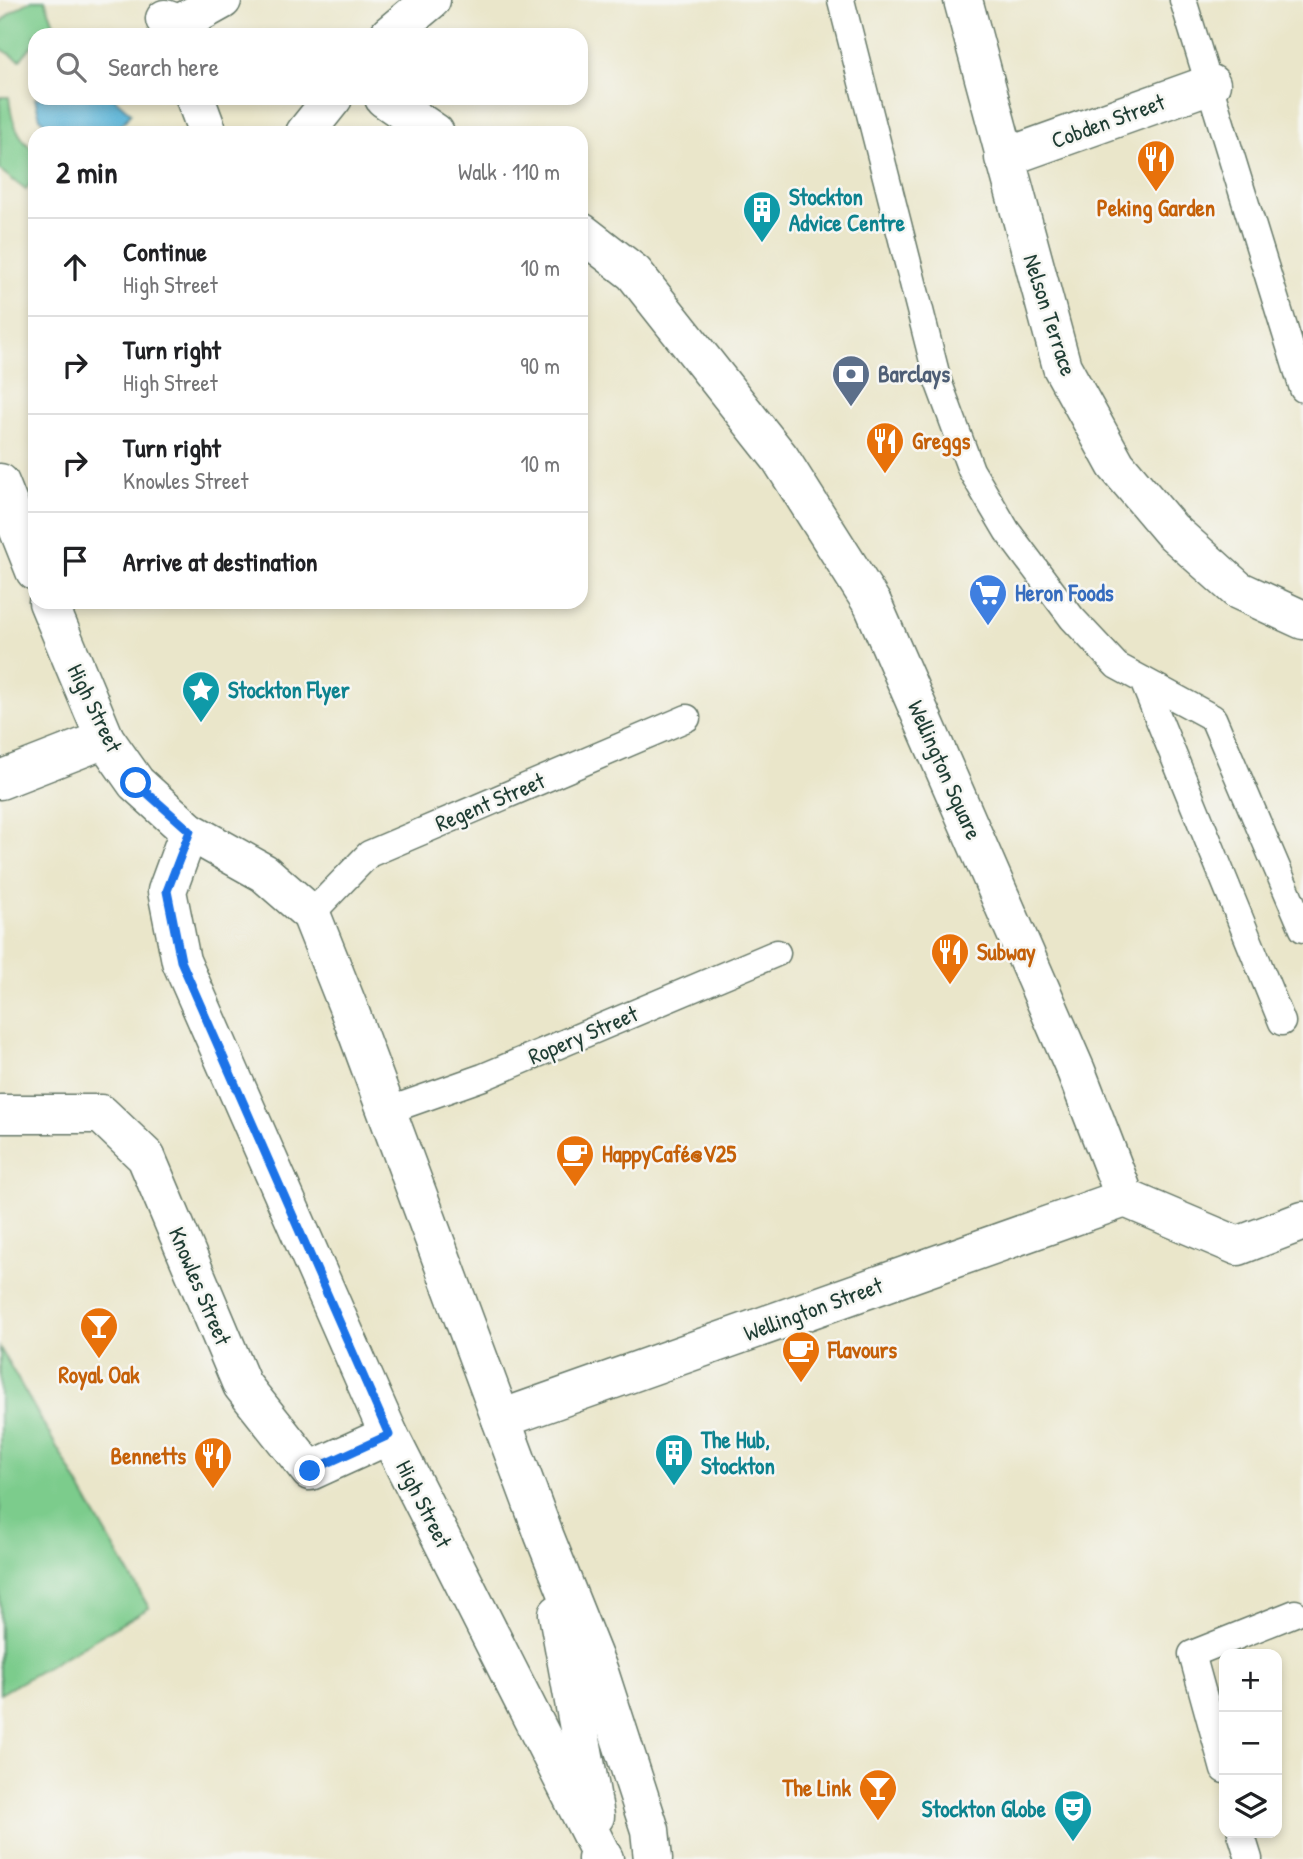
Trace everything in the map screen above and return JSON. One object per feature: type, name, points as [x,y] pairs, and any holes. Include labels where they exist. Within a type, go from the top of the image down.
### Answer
[{"type":"street","points":[[168,28],[165,19],[179,24],[222,0]]},
{"type":"street","points":[[397,28],[431,0]]},
{"type":"street","name":"Nelson Terrace","points":[[963,0],[1062,367],[1116,466],[1171,530],[1238,590],[1303,620]]},
{"type":"street","name":"Cobden Street","points":[[1004,158],[1211,84]]},
{"type":"street","points":[[198,105],[205,126]]},
{"type":"street","points":[[311,126],[327,105]]},
{"type":"street","points":[[394,105],[425,126]]},
{"type":"street","name":"Wellington Square","points":[[588,237],[634,273],[763,436],[873,605],[1076,1071],[1125,1198]]},
{"type":"street","points":[[0,483],[28,553]]},
{"type":"street","name":"High Street","points":[[51,609],[105,739],[136,783],[190,831],[264,873],[311,915],[387,1111],[544,1535],[599,1672],[650,1830],[653,1859]]},
{"type":"street","points":[[0,780],[105,739]]},
{"type":"street","name":"High Street","points":[[190,831],[167,891],[181,961],[389,1435],[601,1858]]},
{"type":"street","name":"Knowles Street","points":[[0,1114],[101,1114],[146,1157],[242,1385],[310,1471],[389,1435]]},
{"type":"street","points":[[1125,1198],[1238,1246],[1303,1221]]},
{"type":"street","name":"Wellington Street","points":[[501,1419],[1125,1198]]},
{"type":"street","name":"High Street","points":[[544,1535],[601,1858]]},
{"type":"lane","points":[[841,0],[938,381],[971,470],[1007,531],[1072,618],[1117,666],[1213,718],[1303,929]]},
{"type":"lane","points":[[1183,0],[1303,388]]},
{"type":"lane","points":[[1144,683],[1282,1022]]},
{"type":"lane","name":"Regent Street","points":[[311,915],[369,854],[687,718]]},
{"type":"lane","name":"Ropery Street","points":[[387,1111],[483,1077],[777,953]]},
{"type":"lane","points":[[1219,1752],[1192,1654],[1295,1612]]},
{"type":"lane","points":[[1243,1838],[1249,1859]]},
{"type":"green space","points":[[32,0],[45,0],[56,28],[28,28],[28,50],[20,60],[0,48],[0,24],[9,14]]},
{"type":"green space","points":[[0,97],[9,97],[16,128],[28,144],[26,190],[0,170]]},
{"type":"green space","points":[[0,1348],[149,1608],[0,1694]]},
{"type":"water","points":[[37,105],[122,105],[131,113],[121,126],[47,126],[40,118]]},
{"type":"place","name":"Peking Garden","points":[[1156,193]]},
{"type":"place","name":"Stockton Advice Centre","points":[[762,244]]},
{"type":"place","name":"Barclays","points":[[851,408]]},
{"type":"place","name":"Greggs","points":[[885,475]]},
{"type":"place","name":"Heron Foods","points":[[988,627]]},
{"type":"place","name":"Stockton Flyer","points":[[201,724]]},
{"type":"place","name":"Subway","points":[[950,986]]},
{"type":"place","name":"HappyCafé@V25","points":[[575,1188]]},
{"type":"place","name":"Royal Oak","points":[[99,1360]]},
{"type":"place","name":"Flavours","points":[[801,1384]]},
{"type":"place","name":"The Hub, Stockton","points":[[674,1487]]},
{"type":"place","name":"Bennetts","points":[[213,1490]]},
{"type":"place","name":"The Link","points":[[878,1822]]},
{"type":"place","name":"Stockton Globe","points":[[1073,1843]]},
{"type":"route","points":[[136,783],[190,831],[167,891],[181,961],[389,1435],[310,1471]]}]
